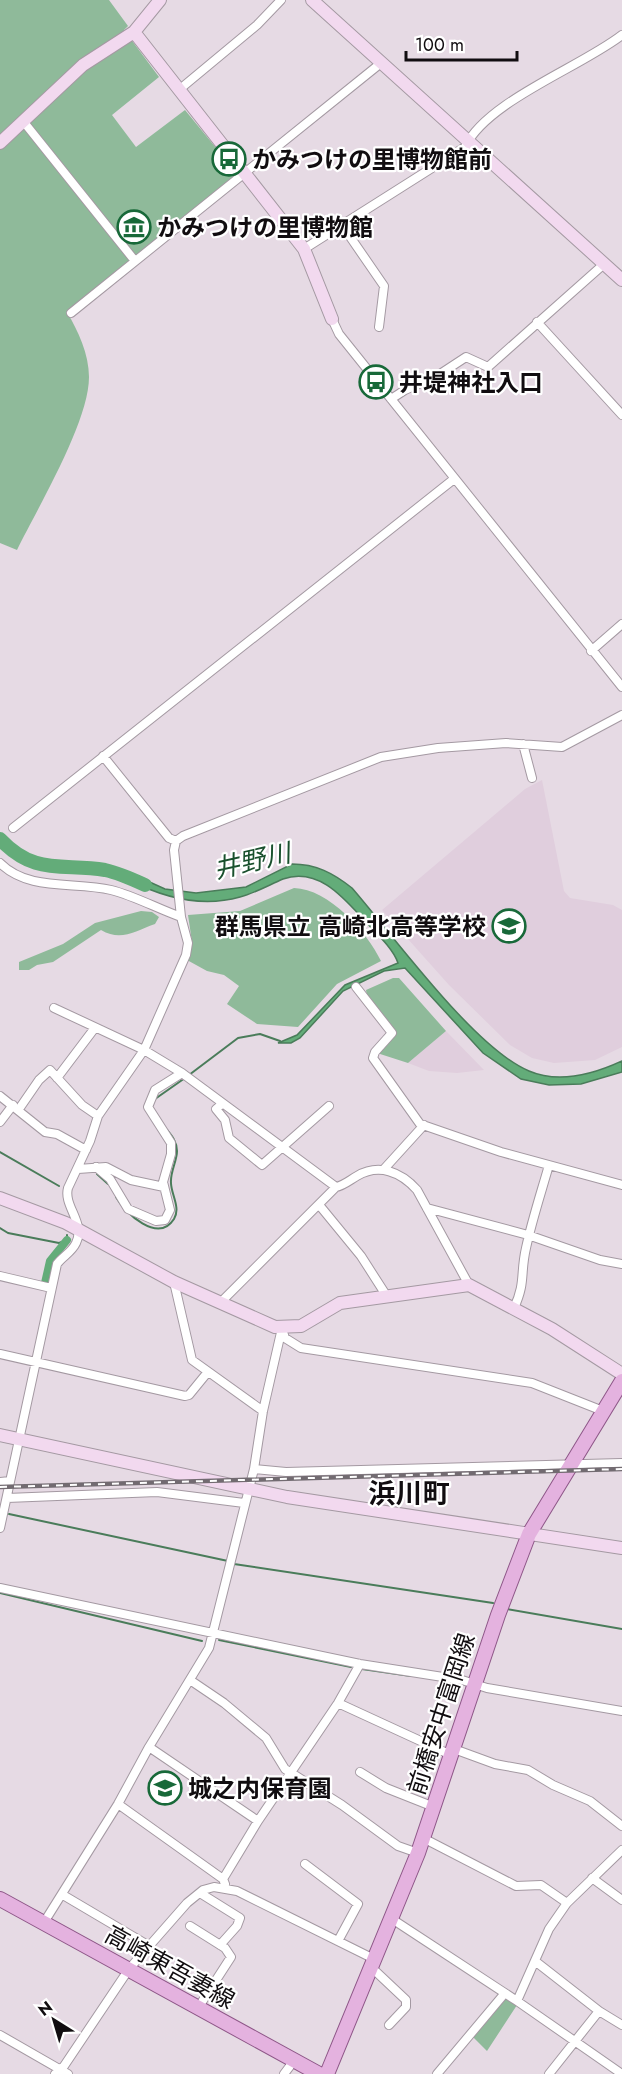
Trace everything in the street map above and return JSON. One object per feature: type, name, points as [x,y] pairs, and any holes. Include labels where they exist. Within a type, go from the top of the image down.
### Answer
[{"type":"main road","name":"前橋安中富岡線","points":[[327,2074],[418,1852],[529,1534],[622,1381]]},
{"type":"main road","name":"高崎東吾妻線","points":[[0,1899],[293,2062],[319,2074]]},
{"type":"street","points":[[0,143],[83,65],[134,32],[160,0]]},
{"type":"street","points":[[180,89],[257,25],[281,0]]},
{"type":"street","points":[[312,0],[622,280]]},
{"type":"street","points":[[134,32],[304,249],[339,334],[622,687]]},
{"type":"street","points":[[304,249],[458,152],[511,102],[622,35]]},
{"type":"street","points":[[71,313],[381,63]]},
{"type":"street","points":[[23,121],[135,261]]},
{"type":"street","points":[[342,225],[384,286],[379,327]]},
{"type":"street","points":[[391,399],[437,376],[466,357],[488,367],[604,264]]},
{"type":"street","points":[[537,322],[622,415]]},
{"type":"street","points":[[14,828],[454,479]]},
{"type":"street","points":[[591,651],[622,624]]},
{"type":"street","points":[[0,1528],[57,1264],[77,1242],[80,1229],[67,1192],[98,1116],[144,1050],[186,955],[188,943],[181,917],[174,850],[176,841],[183,836],[381,757],[438,748],[523,744],[562,747],[622,715]]},
{"type":"street","points":[[523,744],[532,778]]},
{"type":"street","points":[[103,756],[169,838],[176,841]]},
{"type":"street","points":[[0,863],[19,875],[47,884],[114,891],[181,917]]},
{"type":"street","points":[[359,985],[392,1033],[375,1052],[373,1058],[417,1121],[549,1166],[622,1185]]},
{"type":"street","points":[[54,1008],[94,1029],[144,1050],[185,1076],[336,1187]]},
{"type":"street","points":[[57,1078],[94,1029]]},
{"type":"street","points":[[0,1122],[50,1070],[82,1105],[98,1116]]},
{"type":"street","points":[[96,1167],[110,1179],[128,1209],[156,1221],[165,1220],[170,1210],[164,1187],[171,1143],[150,1114],[149,1100],[155,1090],[185,1076]]},
{"type":"street","points":[[0,1096],[45,1132],[57,1134],[86,1150]]},
{"type":"street","points":[[222,1104],[216,1109],[225,1120],[229,1138],[258,1164],[268,1161],[281,1146],[329,1106]]},
{"type":"street","points":[[384,1168],[424,1125]]},
{"type":"street","points":[[514,1308],[523,1288],[523,1262],[528,1235],[549,1166]]},
{"type":"street","points":[[78,1169],[96,1167],[111,1169],[131,1180],[164,1187]]},
{"type":"street","points":[[220,1304],[320,1206],[336,1187],[373,1168],[384,1168],[412,1185],[469,1285]]},
{"type":"street","points":[[0,1198],[80,1229],[174,1282],[220,1304],[282,1328],[300,1326],[333,1305],[386,1295],[469,1285],[514,1308],[622,1374]]},
{"type":"street","points":[[320,1206],[361,1256],[386,1295]]},
{"type":"street","points":[[427,1208],[528,1235],[600,1260],[622,1264]]},
{"type":"street","points":[[0,1276],[51,1288]]},
{"type":"street","points":[[174,1282],[192,1360],[207,1373],[263,1411]]},
{"type":"street","points":[[282,1328],[285,1338],[301,1348],[532,1383],[603,1411]]},
{"type":"street","points":[[43,1924],[118,1804],[214,1635],[254,1469],[263,1411],[282,1328]]},
{"type":"street","points":[[0,1354],[185,1396],[189,1395],[207,1373]]},
{"type":"street","points":[[0,1435],[248,1489],[408,1517],[622,1548]]},
{"type":"street","points":[[254,1469],[286,1472],[622,1463]]},
{"type":"street","points":[[0,1482],[10,1481]]},
{"type":"street","points":[[7,1498],[157,1492],[244,1503]]},
{"type":"street","points":[[0,1588],[360,1664],[622,1711]]},
{"type":"street","points":[[0,2035],[61,2072],[129,1970],[151,1947],[180,1910],[200,1893],[225,1883],[258,1821],[338,1703],[360,1664]]},
{"type":"street","points":[[190,1680],[224,1703],[266,1738],[274,1747],[279,1762],[290,1773],[342,1805],[403,1849],[418,1852]]},
{"type":"street","points":[[338,1703],[452,1752],[528,1770],[590,1801],[622,1826]]},
{"type":"street","points":[[148,1748],[258,1821]]},
{"type":"street","points":[[360,1772],[386,1788],[434,1807]]},
{"type":"street","points":[[118,1804],[225,1883],[338,1941],[372,1963],[406,2000],[405,2007],[389,2025]]},
{"type":"street","points":[[423,1838],[516,1886],[541,1885],[567,1903]]},
{"type":"street","points":[[517,2001],[549,1929],[567,1903],[622,1850]]},
{"type":"street","points":[[305,1864],[358,1904],[338,1941]]},
{"type":"street","points":[[592,1878],[622,1900]]},
{"type":"street","points":[[200,1893],[240,1918],[237,1926],[220,1945]]},
{"type":"street","points":[[63,1895],[151,1947]]},
{"type":"street","points":[[392,1919],[517,2001],[622,2074]]},
{"type":"street","points":[[190,1926],[220,1945],[231,1957],[198,2008]]},
{"type":"street","points":[[535,1961],[599,2011],[622,2025]]},
{"type":"street","points":[[437,2074],[505,1993]]},
{"type":"street","points":[[549,2074],[599,2011]]},
{"type":"street","points":[[284,2074],[293,2062]]},
{"type":"shaded area","points":[[0,0],[109,0],[128,26],[124,30],[159,77],[112,115],[136,147],[185,110],[239,176],[67,312],[85,351],[89,368],[87,396],[72,440],[17,550],[0,543]]},
{"type":"shaded area","name":"群馬県立 高崎北高等学校","points":[[542,780],[564,891],[570,898],[613,905],[622,910],[622,1047],[595,1060],[554,1063],[532,1058],[510,1045],[449,985],[382,910],[525,789]]},
{"type":"shaded area","points":[[292,864],[324,870],[352,888],[435,988],[484,1039],[507,1058],[529,1071],[552,1077],[576,1076],[622,1061],[622,1072],[581,1084],[549,1085],[521,1079],[483,1053],[405,968],[384,971],[343,991],[300,1038],[291,1043],[278,1043],[297,1035],[345,985],[398,963],[378,935],[329,886],[307,877],[296,876],[283,879],[246,895],[211,902],[169,896],[129,880],[132,874],[165,889],[196,893],[246,887]]},
{"type":"shaded area","points":[[294,888],[307,890],[320,896],[345,914],[357,925],[381,961],[337,984],[298,1027],[257,1024],[227,1004],[239,986],[224,975],[207,971],[187,960],[192,942],[188,915],[240,911]]},
{"type":"shaded area","points":[[141,911],[152,912],[159,917],[155,924],[122,935],[101,930],[53,962],[37,965],[29,970],[19,970],[19,962],[63,944],[95,923]]},
{"type":"shaded area","points":[[393,978],[399,978],[446,1031],[408,1063],[377,1053],[396,1033],[367,996],[366,990]]},
{"type":"shaded area","points":[[446,1031],[484,1070],[457,1073],[429,1071],[408,1063]]},
{"type":"shaded area","points":[[506,1998],[517,2005],[487,2051],[473,2037]]},
{"type":"waterway","name":"井野川","points":[[0,839],[13,851],[37,863],[105,870],[145,885]]},
{"type":"waterway","points":[[189,1075],[238,1038],[260,1034],[280,1041]]},
{"type":"waterway","points":[[155,1099],[185,1078]]},
{"type":"waterway","points":[[116,1197],[134,1218],[151,1227],[167,1226],[174,1219],[176,1210],[171,1179],[177,1148],[167,1130]]},
{"type":"waterway","points":[[0,1152],[59,1186]]},
{"type":"waterway","points":[[97,1174],[108,1184]]},
{"type":"waterway","points":[[0,1228],[8,1233],[59,1243],[67,1240],[67,1235]]},
{"type":"waterway","points":[[45,1283],[50,1261],[67,1240]]},
{"type":"waterway","points":[[9,1514],[228,1561]]},
{"type":"waterway","points":[[234,1564],[493,1603]]},
{"type":"waterway","points":[[0,1593],[202,1641]]},
{"type":"waterway","points":[[507,1609],[622,1629]]},
{"type":"waterway","points":[[219,1640],[351,1667]]},
{"type":"waterway","points":[[362,1669],[411,1676]]},
{"type":"railway","points":[[0,1487],[622,1469]]},
{"type":"place","name":"かみつけの里博物館前","points":[[229,159]]},
{"type":"place","name":"かみつけの里博物館","points":[[134,227]]},
{"type":"place","name":"井堤神社入口","points":[[376,382]]},
{"type":"place","name":"群馬県立 高崎北高等学校","points":[[509,926]]},
{"type":"place","name":"城之内保育園","points":[[165,1788]]},
{"type":"district","name":"浜川町","points":[[409,1493]]}]
